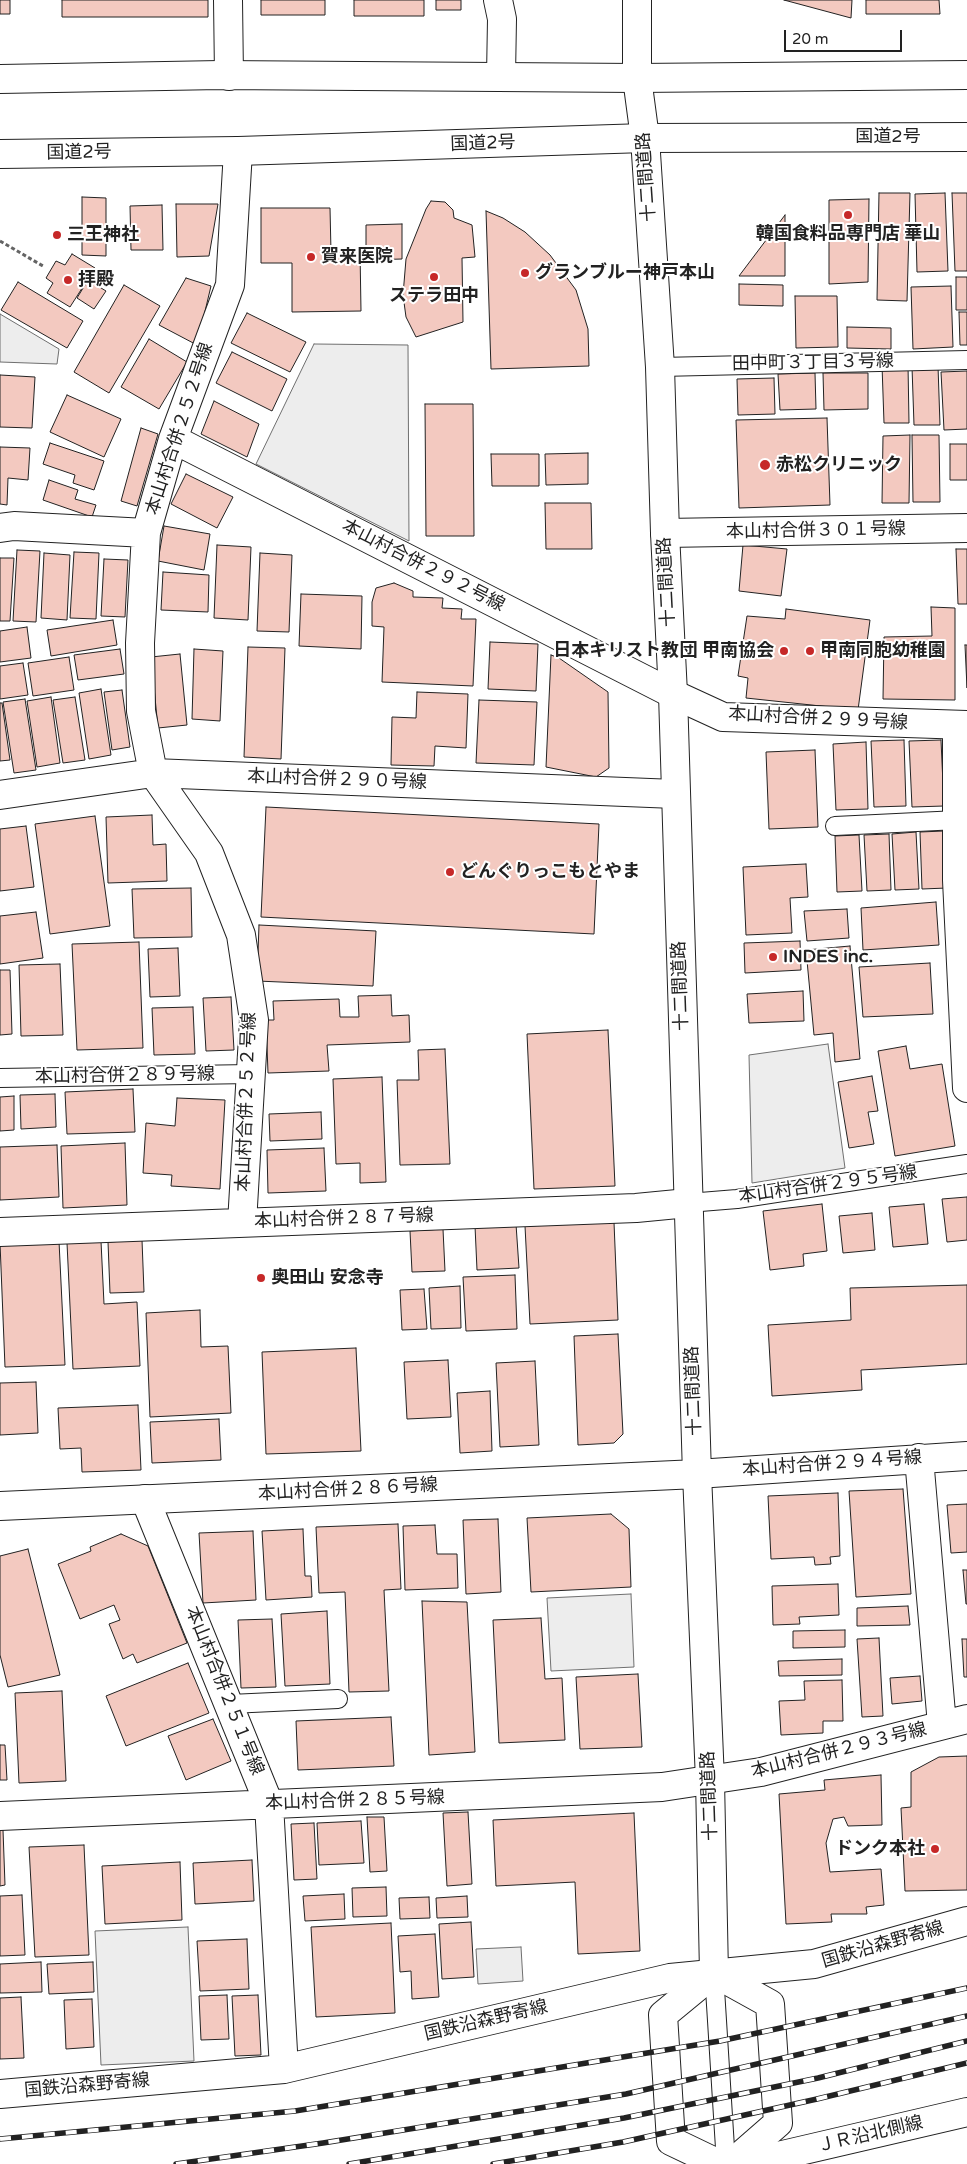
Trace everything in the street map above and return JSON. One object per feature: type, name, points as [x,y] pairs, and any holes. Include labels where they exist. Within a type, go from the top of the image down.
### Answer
[{"type":"main road","points":[[228,0],[229,76]]},
{"type":"main road","points":[[498,0],[502,19],[501,76]]},
{"type":"main road","name":"十二間道路","points":[[637,0],[637,78],[644,138],[660,367],[665,533],[673,694],[696,1474],[710,1780],[714,1973]]},
{"type":"main road","points":[[0,79],[229,76],[637,78],[967,75]]},
{"type":"main road","name":"国道2号","points":[[0,154],[238,151],[644,138],[967,136]]},
{"type":"main road","name":"本山村合併２５２号線","points":[[238,151],[230,285],[173,439],[146,533],[140,643],[141,711],[153,772],[209,853],[240,935],[254,1020],[242,1223]]},
{"type":"main road","name":"本山村合併２９２号線","points":[[173,439],[673,694]]},
{"type":"main road","points":[[0,528],[14,526],[146,533]]},
{"type":"main road","name":"本山村合併３０１号線","points":[[665,533],[967,528]]},
{"type":"main road","name":"本山村合併２９９号線","points":[[673,694],[723,717],[962,725]]},
{"type":"main road","points":[[962,725],[958,820],[962,880],[967,1088]]},
{"type":"main road","name":"本山村合併２９０号線","points":[[0,795],[153,772],[675,794]]},
{"type":"main road","name":"本山村合併２８７号線","points":[[0,1232],[636,1208],[688,1203]]},
{"type":"main road","name":"本山村合併２９４号線","points":[[696,1474],[967,1456]]},
{"type":"main road","points":[[919,1458],[954,1722]]},
{"type":"main road","name":"本山村合併２８６号線","points":[[0,1506],[696,1474]]},
{"type":"main road","name":"本山村合併２５１号線","points":[[145,1499],[230,1704],[269,1804],[284,2069]]},
{"type":"main road","name":"本山村合併２９３号線","points":[[710,1780],[761,1772],[954,1722]]},
{"type":"main road","name":"本山村合併２８５号線","points":[[0,1816],[662,1788],[710,1780]]},
{"type":"main road","name":"国鉄沿森野寄線","points":[[0,2094],[284,2069],[670,1978],[814,1964],[967,1921]]},
{"type":"main road","points":[[719,2164],[671,2141],[664,2015],[714,1973],[770,2004],[778,2123],[731,2164]]},
{"type":"main road","name":"ＪＲ沿北側線","points":[[744,2164],[967,2112]]},
{"type":"lane","name":"田中町３丁目３号線","points":[[660,367],[967,360]]},
{"type":"lane","points":[[834,826],[958,820]]},
{"type":"lane","name":"本山村合併２８９号線","points":[[0,1078],[251,1074]]},
{"type":"lane","name":"本山村合併２９５号線","points":[[688,1203],[737,1198],[967,1164]]},
{"type":"lane","points":[[230,1704],[338,1699]]},
{"type":"lane","points":[[714,1973],[726,2164]]},
{"type":"path","points":[[0,242],[43,266]]},
{"type":"shaded area","points":[[0,314],[59,349],[57,364],[0,362]]},
{"type":"shaded area","points":[[314,344],[408,345],[409,541],[256,464]]},
{"type":"shaded area","points":[[828,1044],[845,1168],[752,1183],[749,1055]]},
{"type":"shaded area","points":[[631,1594],[634,1667],[551,1671],[547,1598]]},
{"type":"shaded area","points":[[188,1927],[194,2061],[101,2065],[95,1931]]},
{"type":"shaded area","points":[[521,1947],[523,1981],[478,1984],[476,1949]]},
{"type":"building","points":[[0,0],[10,0],[10,14],[0,14]]},
{"type":"building","points":[[62,0],[208,0],[208,17],[62,17]]},
{"type":"building","points":[[261,0],[325,0],[325,15],[261,15]]},
{"type":"building","points":[[354,0],[424,0],[424,16],[354,16]]},
{"type":"building","points":[[436,0],[461,0],[461,10],[436,10]]},
{"type":"building","points":[[784,0],[852,0],[851,18]]},
{"type":"building","points":[[866,0],[939,0],[940,14],[866,14]]},
{"type":"building","points":[[879,193],[910,193],[907,301],[877,300]]},
{"type":"building","points":[[945,193],[948,271],[917,272],[915,194]]},
{"type":"building","points":[[952,193],[967,193],[967,271],[955,271]]},
{"type":"building","points":[[82,197],[106,198],[106,256],[82,255]]},
{"type":"building","points":[[869,199],[868,282],[829,284],[829,200]]},
{"type":"building","name":"ステラ田中","points":[[431,201],[445,202],[453,210],[454,218],[472,225],[475,257],[462,258],[463,322],[416,337],[406,317],[403,295],[406,259]]},
{"type":"building","points":[[176,204],[218,204],[209,256],[177,257]]},
{"type":"building","points":[[162,205],[163,250],[131,250],[130,206]]},
{"type":"building","name":"賀来医院","points":[[261,208],[330,208],[331,252],[360,251],[361,311],[292,312],[292,263],[261,263]]},
{"type":"building","name":"グランブルー神戸本山","points":[[486,211],[503,218],[525,232],[550,255],[576,290],[588,329],[589,366],[491,369]]},
{"type":"building","points":[[785,215],[785,276],[739,276]]},
{"type":"building","points":[[402,224],[402,259],[366,260],[366,225]]},
{"type":"building","name":"拝殿","points":[[72,254],[95,268],[70,307],[47,293],[53,283],[46,278],[56,261],[65,265]]},
{"type":"building","points":[[956,277],[967,277],[967,310],[956,310]]},
{"type":"building","points":[[186,278],[211,286],[197,345],[159,325]]},
{"type":"building","points":[[88,280],[106,291],[94,309],[77,298]]},
{"type":"building","points":[[18,282],[83,321],[67,348],[1,310]]},
{"type":"building","points":[[739,284],[783,285],[783,306],[739,305]]},
{"type":"building","points":[[124,285],[160,306],[109,393],[74,372]]},
{"type":"building","points":[[951,286],[953,347],[913,349],[911,287]]},
{"type":"building","points":[[795,296],[837,296],[838,347],[796,348]]},
{"type":"building","points":[[959,312],[967,312],[967,345],[960,345]]},
{"type":"building","points":[[247,313],[306,342],[290,372],[231,343]]},
{"type":"building","points":[[847,327],[891,328],[891,349],[847,348]]},
{"type":"building","points":[[149,339],[187,362],[159,409],[121,387]]},
{"type":"building","points":[[232,352],[287,379],[272,411],[216,383]]},
{"type":"building","points":[[882,365],[908,365],[909,423],[884,423]]},
{"type":"building","points":[[938,366],[940,425],[914,425],[912,367]]},
{"type":"building","points":[[967,371],[967,429],[944,430],[941,372]]},
{"type":"building","points":[[815,373],[816,409],[780,410],[778,374]]},
{"type":"building","points":[[823,373],[868,373],[868,409],[824,410]]},
{"type":"building","points":[[0,375],[35,377],[32,428],[0,427]]},
{"type":"building","points":[[774,378],[775,414],[738,415],[737,379]]},
{"type":"building","points":[[67,395],[121,419],[104,457],[50,432]]},
{"type":"building","points":[[214,401],[259,424],[247,457],[201,434]]},
{"type":"building","points":[[425,404],[473,404],[474,536],[426,536]]},
{"type":"building","points":[[827,418],[830,505],[739,508],[736,420]]},
{"type":"building","points":[[141,428],[158,434],[137,506],[121,501]]},
{"type":"building","points":[[910,435],[909,503],[882,503],[883,436]]},
{"type":"building","points":[[912,435],[939,435],[940,502],[913,502]]},
{"type":"building","points":[[50,443],[104,461],[94,490],[73,483],[75,475],[43,464]]},
{"type":"building","points":[[950,444],[967,444],[967,480],[950,480]]},
{"type":"building","points":[[0,447],[30,448],[28,480],[8,478],[7,505],[0,504]]},
{"type":"building","points":[[588,453],[588,484],[546,485],[545,454]]},
{"type":"building","points":[[491,454],[539,454],[539,486],[492,486]]},
{"type":"building","points":[[186,474],[233,497],[217,528],[171,504]]},
{"type":"building","points":[[49,480],[78,490],[75,499],[96,505],[92,517],[43,500]]},
{"type":"building","points":[[545,503],[591,503],[592,549],[546,549]]},
{"type":"building","points":[[164,526],[210,534],[204,570],[158,561]]},
{"type":"building","points":[[217,545],[251,547],[248,620],[214,618]]},
{"type":"building","points":[[743,545],[787,549],[781,596],[739,591]]},
{"type":"building","points":[[956,549],[967,549],[967,604],[958,604]]},
{"type":"building","points":[[17,550],[40,551],[36,622],[13,621]]},
{"type":"building","points":[[74,552],[99,553],[96,619],[70,618]]},
{"type":"building","points":[[44,553],[70,555],[67,620],[41,618]]},
{"type":"building","points":[[260,553],[292,555],[289,632],[257,631]]},
{"type":"building","points":[[0,558],[14,558],[10,621],[0,621]]},
{"type":"building","points":[[104,559],[128,560],[125,617],[101,616]]},
{"type":"building","points":[[163,572],[209,575],[208,612],[161,610]]},
{"type":"building","points":[[394,583],[413,591],[413,597],[443,598],[442,608],[462,609],[461,619],[476,619],[473,686],[382,682],[384,627],[372,626],[372,602],[376,588]]},
{"type":"building","points":[[301,594],[362,596],[361,649],[299,646]]},
{"type":"building","points":[[931,607],[955,608],[955,700],[883,699],[884,637],[932,636]]},
{"type":"building","points":[[786,609],[870,620],[858,710],[746,698],[748,678],[738,676],[747,616],[785,619]]},
{"type":"building","points":[[113,620],[117,645],[51,656],[47,630]]},
{"type":"building","points":[[27,627],[31,658],[0,662],[0,631]]},
{"type":"building","points":[[490,642],[538,644],[536,691],[488,689]]},
{"type":"building","points":[[965,645],[967,645],[967,688]]},
{"type":"building","points":[[248,647],[285,648],[281,759],[244,757]]},
{"type":"building","points":[[120,649],[124,674],[78,680],[74,655]]},
{"type":"building","points":[[194,649],[223,651],[220,721],[192,719]]},
{"type":"building","points":[[180,654],[187,725],[158,728],[151,657]]},
{"type":"building","points":[[551,655],[559,658],[608,692],[609,768],[596,777],[546,767]]},
{"type":"building","points":[[69,657],[74,690],[33,696],[28,663]]},
{"type":"building","points":[[23,663],[28,695],[0,699],[0,666]]},
{"type":"building","points":[[101,689],[111,755],[89,759],[79,693]]},
{"type":"building","points":[[122,690],[130,747],[112,750],[104,692]]},
{"type":"building","points":[[417,692],[468,694],[466,748],[435,746],[434,766],[391,765],[392,717],[416,718]]},
{"type":"building","points":[[51,697],[60,763],[37,767],[27,701]]},
{"type":"building","points":[[75,697],[85,760],[63,763],[53,700]]},
{"type":"building","points":[[25,699],[36,770],[14,773],[3,702]]},
{"type":"building","points":[[479,700],[537,702],[534,765],[476,763]]},
{"type":"building","points":[[0,703],[2,703],[10,760],[0,761]]},
{"type":"building","points":[[904,740],[906,806],[874,807],[871,741]]},
{"type":"building","points":[[941,740],[944,806],[912,807],[909,741]]},
{"type":"building","points":[[866,742],[868,809],[836,810],[833,744]]},
{"type":"building","points":[[815,750],[818,827],[769,829],[766,752]]},
{"type":"building","points":[[266,807],[599,824],[594,934],[261,917]]},
{"type":"building","points":[[152,815],[153,845],[166,844],[167,881],[108,883],[106,817]]},
{"type":"building","points":[[95,816],[110,926],[50,934],[35,824]]},
{"type":"building","points":[[26,826],[34,887],[0,891],[0,829]]},
{"type":"building","points":[[944,831],[947,888],[922,889],[920,832]]},
{"type":"building","points":[[916,832],[919,889],[895,890],[892,834]]},
{"type":"building","points":[[889,834],[891,890],[867,891],[864,835]]},
{"type":"building","points":[[859,835],[862,891],[837,892],[835,836]]},
{"type":"building","points":[[806,864],[808,897],[790,898],[792,933],[746,935],[743,867]]},
{"type":"building","points":[[191,888],[192,937],[134,938],[132,889]]},
{"type":"building","points":[[936,902],[939,945],[863,950],[861,908]]},
{"type":"building","points":[[847,909],[849,938],[807,941],[804,911]]},
{"type":"building","points":[[36,912],[43,958],[0,964],[0,916]]},
{"type":"building","points":[[259,925],[376,931],[373,986],[257,981]]},
{"type":"building","name":"INDES inc.","points":[[800,941],[801,970],[745,973],[744,943]]},
{"type":"building","points":[[139,942],[143,1048],[77,1050],[72,944]]},
{"type":"building","points":[[850,946],[860,1059],[835,1062],[833,1033],[814,1035],[806,950]]},
{"type":"building","points":[[178,948],[180,996],[150,997],[148,949]]},
{"type":"building","points":[[930,963],[933,1014],[863,1017],[859,967]]},
{"type":"building","points":[[60,964],[63,1035],[21,1036],[19,965]]},
{"type":"building","points":[[0,970],[10,970],[12,1034],[0,1035]]},
{"type":"building","points":[[803,991],[804,1021],[749,1023],[747,994]]},
{"type":"building","points":[[391,995],[392,1016],[409,1015],[410,1042],[327,1045],[329,1071],[268,1073],[266,1020],[274,1020],[273,1001],[339,999],[340,1017],[359,1017],[358,996]]},
{"type":"building","points":[[231,997],[234,1050],[206,1051],[203,998]]},
{"type":"building","points":[[193,1007],[195,1054],[154,1055],[152,1008]]},
{"type":"building","points":[[608,1030],[615,1186],[534,1189],[527,1034]]},
{"type":"building","points":[[906,1046],[910,1069],[942,1064],[955,1146],[895,1156],[878,1051]]},
{"type":"building","points":[[445,1049],[450,1164],[400,1165],[397,1080],[419,1080],[418,1050]]},
{"type":"building","points":[[872,1076],[878,1111],[868,1112],[874,1144],[849,1148],[838,1082]]},
{"type":"building","points":[[382,1077],[386,1182],[360,1183],[360,1163],[336,1164],[333,1079]]},
{"type":"building","points":[[133,1089],[135,1132],[67,1134],[65,1092]]},
{"type":"building","points":[[55,1094],[56,1127],[21,1129],[20,1095]]},
{"type":"building","points":[[14,1096],[14,1130],[0,1131],[0,1097]]},
{"type":"building","points":[[177,1098],[225,1100],[220,1189],[171,1186],[172,1175],[143,1173],[146,1123],[175,1126]]},
{"type":"building","points":[[321,1112],[322,1139],[270,1141],[269,1114]]},
{"type":"building","points":[[125,1143],[127,1205],[63,1208],[61,1146]]},
{"type":"building","points":[[57,1145],[59,1197],[0,1200],[0,1147]]},
{"type":"building","points":[[324,1148],[326,1191],[268,1193],[267,1150]]},
{"type":"building","points":[[967,1197],[967,1240],[947,1242],[942,1199]]},
{"type":"building","points":[[822,1204],[827,1251],[803,1254],[804,1266],[770,1270],[763,1211]]},
{"type":"building","points":[[924,1204],[928,1244],[893,1247],[889,1207]]},
{"type":"building","points":[[872,1213],[875,1250],[843,1253],[839,1216]]},
{"type":"building","points":[[614,1222],[618,1320],[530,1324],[525,1226]]},
{"type":"building","points":[[516,1224],[519,1268],[477,1270],[475,1226]]},
{"type":"building","points":[[443,1229],[445,1271],[412,1272],[410,1231]]},
{"type":"building","points":[[142,1240],[144,1292],[110,1293],[108,1242]]},
{"type":"building","points":[[59,1241],[65,1365],[5,1367],[0,1243]]},
{"type":"building","points":[[101,1241],[104,1304],[137,1302],[140,1366],[73,1369],[67,1243]]},
{"type":"building","points":[[515,1275],[517,1329],[466,1331],[463,1277]]},
{"type":"building","points":[[967,1285],[967,1364],[861,1370],[862,1390],[772,1396],[768,1325],[851,1320],[850,1288]]},
{"type":"building","points":[[460,1286],[461,1328],[431,1329],[429,1288]]},
{"type":"building","points":[[424,1289],[427,1329],[402,1330],[400,1290]]},
{"type":"building","points":[[200,1310],[201,1347],[228,1346],[231,1413],[150,1417],[146,1313]]},
{"type":"building","points":[[618,1334],[623,1434],[614,1443],[578,1445],[574,1336]]},
{"type":"building","points":[[356,1348],[361,1451],[266,1454],[262,1352]]},
{"type":"building","points":[[448,1360],[451,1417],[407,1419],[404,1362]]},
{"type":"building","points":[[535,1361],[539,1445],[500,1447],[496,1363]]},
{"type":"building","points":[[36,1382],[38,1433],[0,1435],[0,1383]]},
{"type":"building","points":[[490,1391],[492,1451],[460,1453],[457,1393]]},
{"type":"building","points":[[138,1405],[141,1470],[82,1472],[81,1448],[60,1449],[58,1408]]},
{"type":"building","points":[[219,1419],[221,1460],[152,1463],[150,1422]]},
{"type":"building","points":[[903,1489],[911,1594],[856,1597],[849,1491]]},
{"type":"building","points":[[838,1493],[840,1556],[830,1557],[831,1564],[815,1565],[814,1557],[771,1559],[768,1496]]},
{"type":"building","points":[[967,1504],[967,1552],[951,1553],[947,1505]]},
{"type":"building","points":[[611,1514],[629,1529],[631,1587],[531,1592],[527,1518]]},
{"type":"building","points":[[498,1519],[501,1592],[466,1594],[463,1520]]},
{"type":"building","points":[[398,1524],[401,1589],[384,1590],[389,1691],[349,1692],[345,1592],[319,1593],[316,1527]]},
{"type":"building","points":[[435,1525],[437,1554],[457,1554],[458,1588],[405,1590],[403,1526]]},
{"type":"building","points":[[303,1529],[305,1576],[311,1576],[312,1597],[266,1600],[262,1531]]},
{"type":"building","points":[[253,1531],[256,1600],[203,1603],[199,1533]]},
{"type":"building","points":[[121,1534],[148,1546],[187,1643],[137,1663],[133,1654],[123,1659],[109,1624],[120,1620],[114,1605],[80,1619],[58,1564],[91,1551],[90,1547]]},
{"type":"building","points":[[28,1549],[60,1675],[8,1687],[0,1655],[0,1556]]},
{"type":"building","points":[[963,1570],[967,1570],[967,1604],[966,1604]]},
{"type":"building","points":[[838,1584],[839,1615],[799,1617],[800,1624],[773,1625],[772,1586]]},
{"type":"building","points":[[422,1601],[467,1602],[475,1752],[429,1755]]},
{"type":"building","points":[[908,1606],[910,1625],[857,1626],[857,1608]]},
{"type":"building","points":[[327,1611],[330,1684],[285,1686],[281,1614]]},
{"type":"building","points":[[541,1618],[545,1679],[562,1678],[565,1740],[499,1743],[493,1620]]},
{"type":"building","points":[[272,1619],[276,1687],[241,1688],[238,1620]]},
{"type":"building","points":[[845,1630],[845,1647],[793,1648],[793,1631]]},
{"type":"building","points":[[879,1638],[883,1716],[862,1717],[857,1639]]},
{"type":"building","points":[[962,1639],[967,1639],[967,1677],[964,1677]]},
{"type":"building","points":[[842,1659],[842,1675],[779,1676],[778,1661]]},
{"type":"building","points":[[188,1663],[209,1713],[126,1746],[106,1696]]},
{"type":"building","points":[[638,1674],[642,1747],[580,1749],[576,1677]]},
{"type":"building","points":[[920,1676],[922,1701],[892,1704],[890,1678]]},
{"type":"building","points":[[842,1680],[843,1721],[823,1721],[823,1733],[781,1735],[779,1701],[805,1700],[804,1681]]},
{"type":"building","points":[[62,1691],[66,1781],[19,1783],[15,1693]]},
{"type":"building","points":[[391,1717],[394,1766],[298,1770],[296,1721]]},
{"type":"building","points":[[213,1719],[231,1761],[186,1780],[168,1736]]},
{"type":"building","points":[[0,1745],[5,1745],[7,1780],[0,1780]]},
{"type":"building","name":"ドンク本社","points":[[967,1756],[967,1890],[905,1891],[901,1808],[911,1807],[911,1772],[939,1757]]},
{"type":"building","points":[[881,1775],[882,1825],[848,1826],[844,1817],[833,1819],[826,1843],[830,1872],[881,1869],[884,1905],[866,1907],[867,1914],[831,1914],[832,1922],[786,1924],[779,1794],[825,1790],[824,1780]]},
{"type":"building","points":[[468,1812],[472,1884],[447,1886],[443,1813]]},
{"type":"building","points":[[634,1813],[640,1951],[578,1954],[575,1882],[496,1886],[493,1820]]},
{"type":"building","points":[[367,1817],[384,1817],[387,1871],[370,1872]]},
{"type":"building","points":[[361,1821],[364,1863],[319,1865],[317,1823]]},
{"type":"building","points":[[314,1823],[317,1879],[294,1880],[291,1824]]},
{"type":"building","points":[[0,1830],[3,1830],[5,1885],[0,1886]]},
{"type":"building","points":[[84,1845],[89,1955],[35,1957],[29,1847]]},
{"type":"building","points":[[252,1860],[254,1901],[195,1904],[193,1863]]},
{"type":"building","points":[[180,1862],[182,1920],[105,1924],[102,1866]]},
{"type":"building","points":[[386,1887],[387,1916],[353,1917],[352,1888]]},
{"type":"building","points":[[344,1894],[345,1919],[305,1921],[303,1896]]},
{"type":"building","points":[[22,1895],[25,1955],[0,1956],[0,1896]]},
{"type":"building","points":[[467,1896],[468,1917],[437,1918],[436,1898]]},
{"type":"building","points":[[429,1897],[430,1918],[400,1919],[399,1898]]},
{"type":"building","points":[[471,1922],[474,1977],[442,1979],[439,1924]]},
{"type":"building","points":[[391,1923],[395,2013],[316,2017],[311,1927]]},
{"type":"building","points":[[435,1934],[439,1997],[412,1999],[411,1971],[400,1972],[398,1936]]},
{"type":"building","points":[[247,1939],[249,1989],[200,1991],[197,1941]]},
{"type":"building","points":[[41,1962],[42,1992],[0,1993],[0,1964]]},
{"type":"building","points":[[93,1962],[94,1992],[49,1994],[47,1964]]},
{"type":"building","points":[[227,1995],[229,2039],[201,2040],[199,1996]]},
{"type":"building","points":[[258,1995],[261,2055],[235,2056],[232,1996]]},
{"type":"building","points":[[21,1997],[24,2058],[0,2059],[0,1998]]},
{"type":"building","points":[[92,1999],[94,2047],[66,2049],[64,2000]]},
{"type":"railway","points":[[0,2139],[295,2111],[720,2041],[967,1988]]},
{"type":"railway","points":[[176,2164],[323,2143],[626,2094],[967,2016]]},
{"type":"railway","points":[[349,2164],[624,2118],[818,2078],[967,2041]]},
{"type":"railway","points":[[493,2164],[623,2142],[817,2099],[967,2063]]},
{"type":"place","name":"韓国食料品専門店 華山","points":[[848,215]]},
{"type":"place","name":"三王神社","points":[[57,235]]},
{"type":"place","name":"賀来医院","points":[[311,257]]},
{"type":"place","name":"グランブルー神戸本山","points":[[525,273]]},
{"type":"place","name":"ステラ田中","points":[[434,277]]},
{"type":"place","name":"拝殿","points":[[68,280]]},
{"type":"place","name":"赤松クリニック","points":[[765,465]]},
{"type":"place","name":"日本キリスト教団 甲南協会","points":[[784,651]]},
{"type":"place","name":"甲南同胞幼稚園","points":[[810,651]]},
{"type":"place","name":"どんぐりっこもとやま","points":[[450,872]]},
{"type":"place","name":"INDES inc.","points":[[773,957]]},
{"type":"place","name":"奥田山 安念寺","points":[[261,1278]]},
{"type":"place","name":"ドンク本社","points":[[935,1849]]}]
